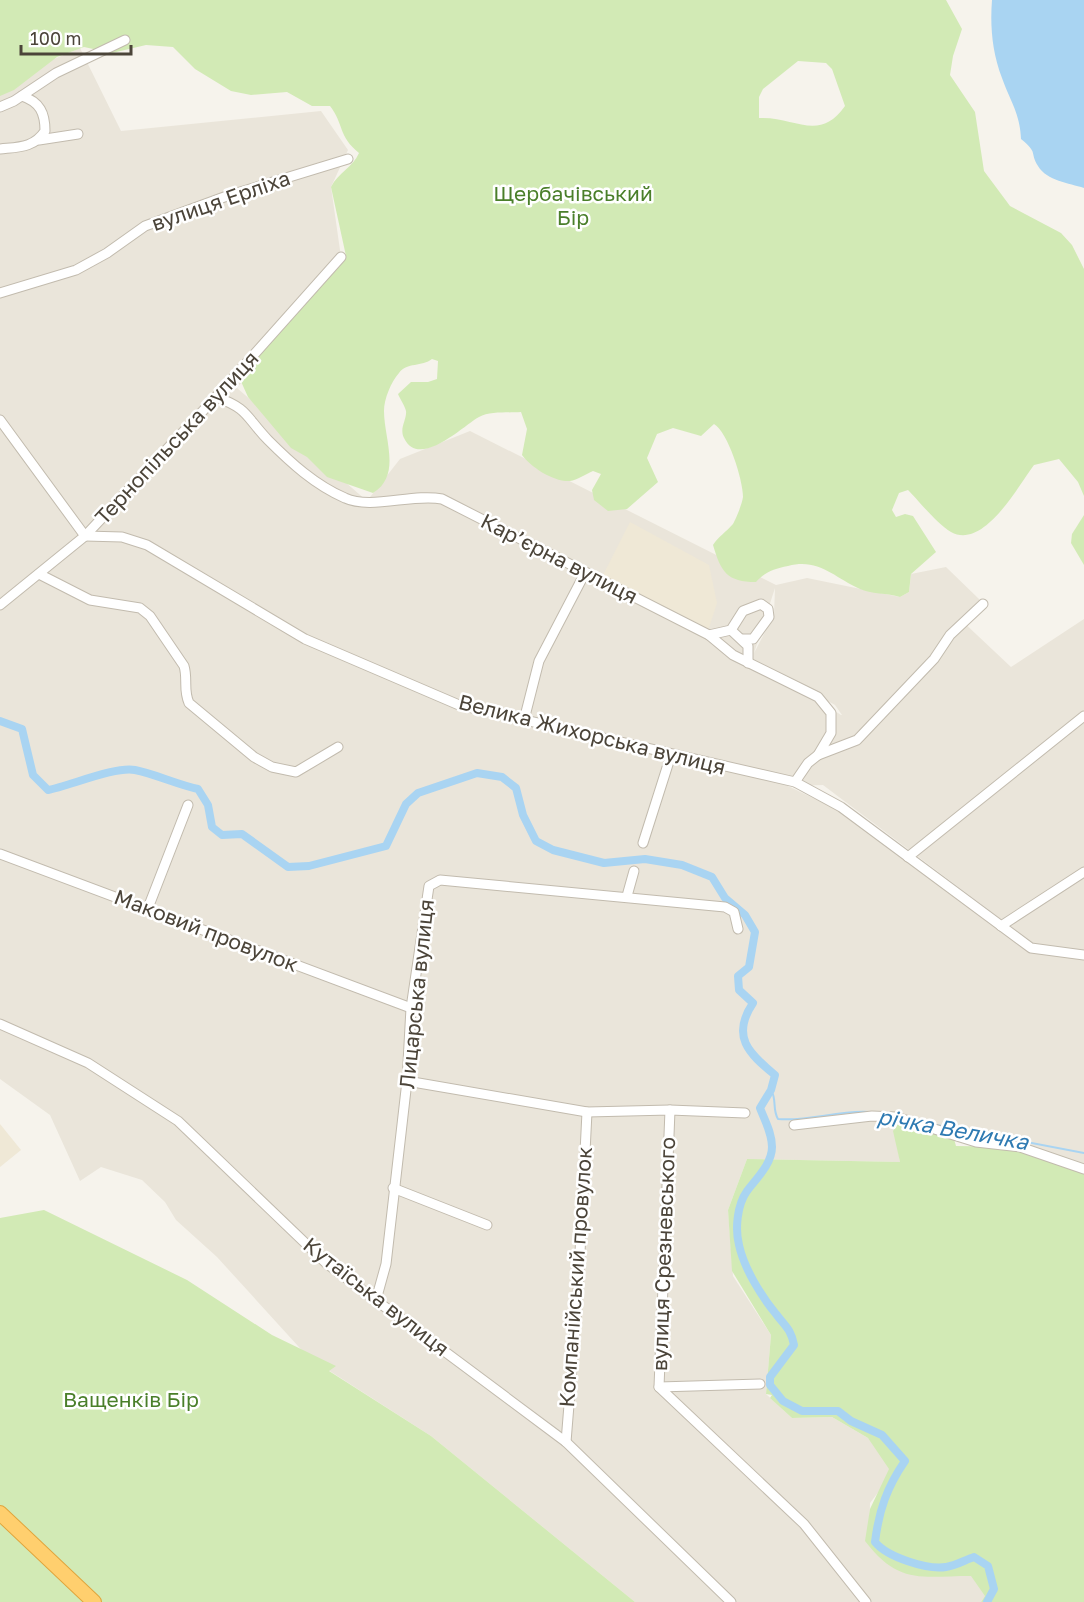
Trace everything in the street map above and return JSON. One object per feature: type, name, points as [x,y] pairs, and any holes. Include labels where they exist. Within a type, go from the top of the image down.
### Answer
[{"type":"highway","points":[[0,1514],[94,1602]]},
{"type":"street","points":[[0,107],[22,96],[56,73],[125,40]]},
{"type":"street","points":[[22,96],[33,99],[40,107],[45,131],[39,140]]},
{"type":"street","points":[[0,149],[25,147],[39,140],[78,134]]},
{"type":"street","name":"вулиця Ерліха","points":[[0,293],[76,270],[107,253],[145,226],[227,196],[348,159]]},
{"type":"street","name":"Тернопільська вулиця","points":[[0,603],[85,536],[216,397],[341,257]]},
{"type":"street","name":"Кар’єрна вулиця","points":[[216,397],[240,406],[267,439],[307,477],[347,500],[367,502],[425,496],[442,499],[709,635],[733,655],[818,697],[831,713],[831,733],[818,755],[808,763],[795,782]]},
{"type":"street","points":[[0,420],[85,536]]},
{"type":"street","name":"Велика Жихорська вулиця","points":[[85,536],[122,537],[147,544],[305,639],[459,705],[795,782],[841,807],[1031,948],[1084,955]]},
{"type":"street","points":[[524,720],[539,662],[585,573]]},
{"type":"street","points":[[39,574],[90,600],[140,608],[150,616],[184,666],[187,675],[185,694],[189,703],[254,757],[272,767],[296,772],[338,747]]},
{"type":"street","points":[[709,635],[731,630],[743,610],[761,604],[768,609],[769,617],[763,629],[753,639],[743,639]]},
{"type":"street","points":[[818,755],[857,740],[934,659],[950,635],[983,604]]},
{"type":"street","points":[[731,630],[748,646],[748,663]]},
{"type":"street","points":[[908,857],[1084,716]]},
{"type":"street","points":[[643,843],[671,755]]},
{"type":"street","points":[[148,908],[188,805]]},
{"type":"street","name":"Маковий провулок","points":[[0,854],[411,1008]]},
{"type":"street","points":[[627,896],[634,871]]},
{"type":"street","points":[[1001,926],[1084,872]]},
{"type":"street","name":"Лицарська вулиця","points":[[376,1300],[386,1264],[407,1081],[411,1008],[429,886],[440,880],[725,907],[734,912],[738,929]]},
{"type":"street","name":"Кутаїська вулиця","points":[[0,1024],[88,1063],[178,1121],[326,1263],[566,1442],[731,1602]]},
{"type":"street","points":[[407,1081],[587,1113],[670,1110],[745,1113]]},
{"type":"street","name":"вулиця Срезневського","points":[[670,1110],[659,1387],[804,1524],[866,1602]]},
{"type":"street","name":"Компанійський провулок","points":[[566,1442],[578,1293],[587,1113]]},
{"type":"street","points":[[794,1125],[872,1116],[896,1117],[976,1142],[1020,1147],[1084,1169]]},
{"type":"street","points":[[393,1188],[487,1225]]},
{"type":"street","points":[[659,1387],[760,1384]]},
{"type":"shaded area","points":[[80,48],[121,131],[321,111],[348,150],[331,187],[341,257],[237,388],[367,501],[400,459],[470,431],[776,585],[807,578],[900,597],[909,592],[911,574],[946,567],[980,600],[960,619],[1011,667],[1084,619],[1084,951],[1034,944],[823,785],[788,786],[840,811],[1012,939],[1035,951],[1084,958],[1084,1164],[1028,1146],[974,1139],[893,1120],[900,1162],[747,1159],[728,1210],[733,1276],[771,1335],[766,1394],[792,1418],[832,1417],[885,1448],[899,1465],[870,1503],[869,1545],[970,1569],[988,1592],[981,1602],[635,1602],[431,1436],[308,1357],[217,1257],[176,1220],[165,1202],[142,1180],[101,1167],[80,1181],[50,1115],[0,1079],[0,82]],"holes":[[[775,588],[774,615],[754,653]],[[766,667],[835,705],[842,715],[841,715]]]},
{"type":"shaded area","points":[[630,522],[709,565],[717,603],[708,631],[602,577]]},
{"type":"shaded area","points":[[0,1124],[21,1150],[0,1167]]},
{"type":"green space","name":"Щербачівський Бір","points":[[0,0],[946,0],[962,29],[953,56],[950,75],[975,112],[984,171],[1010,206],[1061,233],[1072,245],[1084,269],[1084,496],[1078,482],[1059,459],[1034,465],[999,513],[988,524],[976,532],[963,535],[946,528],[908,490],[899,493],[892,510],[896,517],[905,514],[913,516],[936,552],[911,574],[909,592],[900,597],[864,591],[826,570],[799,564],[774,569],[756,582],[746,582],[732,577],[722,569],[713,545],[733,524],[743,497],[734,457],[724,436],[714,424],[701,436],[673,428],[657,434],[647,458],[658,482],[627,509],[608,511],[594,500],[592,490],[601,474],[593,471],[570,481],[563,481],[543,473],[526,460],[522,455],[527,429],[521,412],[483,415],[453,436],[430,448],[411,447],[403,434],[406,411],[398,394],[411,382],[428,382],[437,379],[438,361],[432,359],[406,367],[396,377],[388,391],[384,411],[389,467],[382,485],[373,493],[327,477],[307,457],[291,448],[248,397],[239,377],[346,256],[331,187],[359,153],[344,135],[330,106],[312,106],[287,92],[251,95],[231,91],[195,69],[173,47],[146,45],[112,53],[84,47],[57,57],[14,90],[0,96]],"holes":[[[798,61],[826,63],[832,69],[845,106],[835,117],[816,126],[772,118],[759,118],[759,97],[763,89]]]},
{"type":"green space","points":[[1084,515],[1084,565],[1071,543],[1072,534]]},
{"type":"green space","points":[[898,1124],[919,1134],[926,1129],[954,1139],[956,1146],[1020,1147],[1084,1169],[1084,1602],[981,1602],[985,1596],[971,1576],[924,1577],[900,1571],[889,1565],[865,1541],[870,1509],[889,1469],[868,1438],[832,1417],[792,1418],[770,1398],[772,1395],[766,1394],[771,1335],[732,1271],[728,1210],[747,1159],[900,1162],[893,1131]]},
{"type":"green space","name":"Ващенків Бір","points":[[44,1210],[187,1280],[272,1335],[336,1366],[329,1371],[431,1436],[635,1602],[0,1602],[0,1218]]},
{"type":"water","points":[[992,0],[1084,0],[1084,188],[1047,175],[1038,166],[1030,147],[1021,139],[1017,114],[1002,78],[994,49],[991,20]]},
{"type":"waterway","points":[[0,721],[22,729],[33,775],[48,790],[127,770],[143,772],[198,789],[208,805],[212,827],[222,835],[242,834],[288,867],[309,866],[386,846],[406,804],[418,793],[477,773],[502,777],[516,788],[523,815],[536,841],[553,850],[604,863],[645,859],[682,865],[712,877],[725,898],[745,915],[755,932],[749,967],[738,976],[739,990],[753,1003],[743,1025],[743,1034],[750,1051],[775,1075],[771,1090],[760,1108],[771,1137],[771,1153],[763,1171],[744,1197],[737,1225],[741,1254],[749,1272],[793,1340],[794,1345],[770,1377],[770,1385],[783,1401],[802,1411],[838,1411],[851,1421],[882,1435],[905,1461],[885,1499],[875,1542],[888,1553],[929,1566],[949,1566],[974,1557],[988,1566],[994,1589],[987,1602]]},
{"type":"waterway","name":"річка Величка","points":[[771,1090],[778,1119],[869,1112]]},
{"type":"waterway","name":"річка Величка","points":[[937,1125],[1084,1153]]}]
